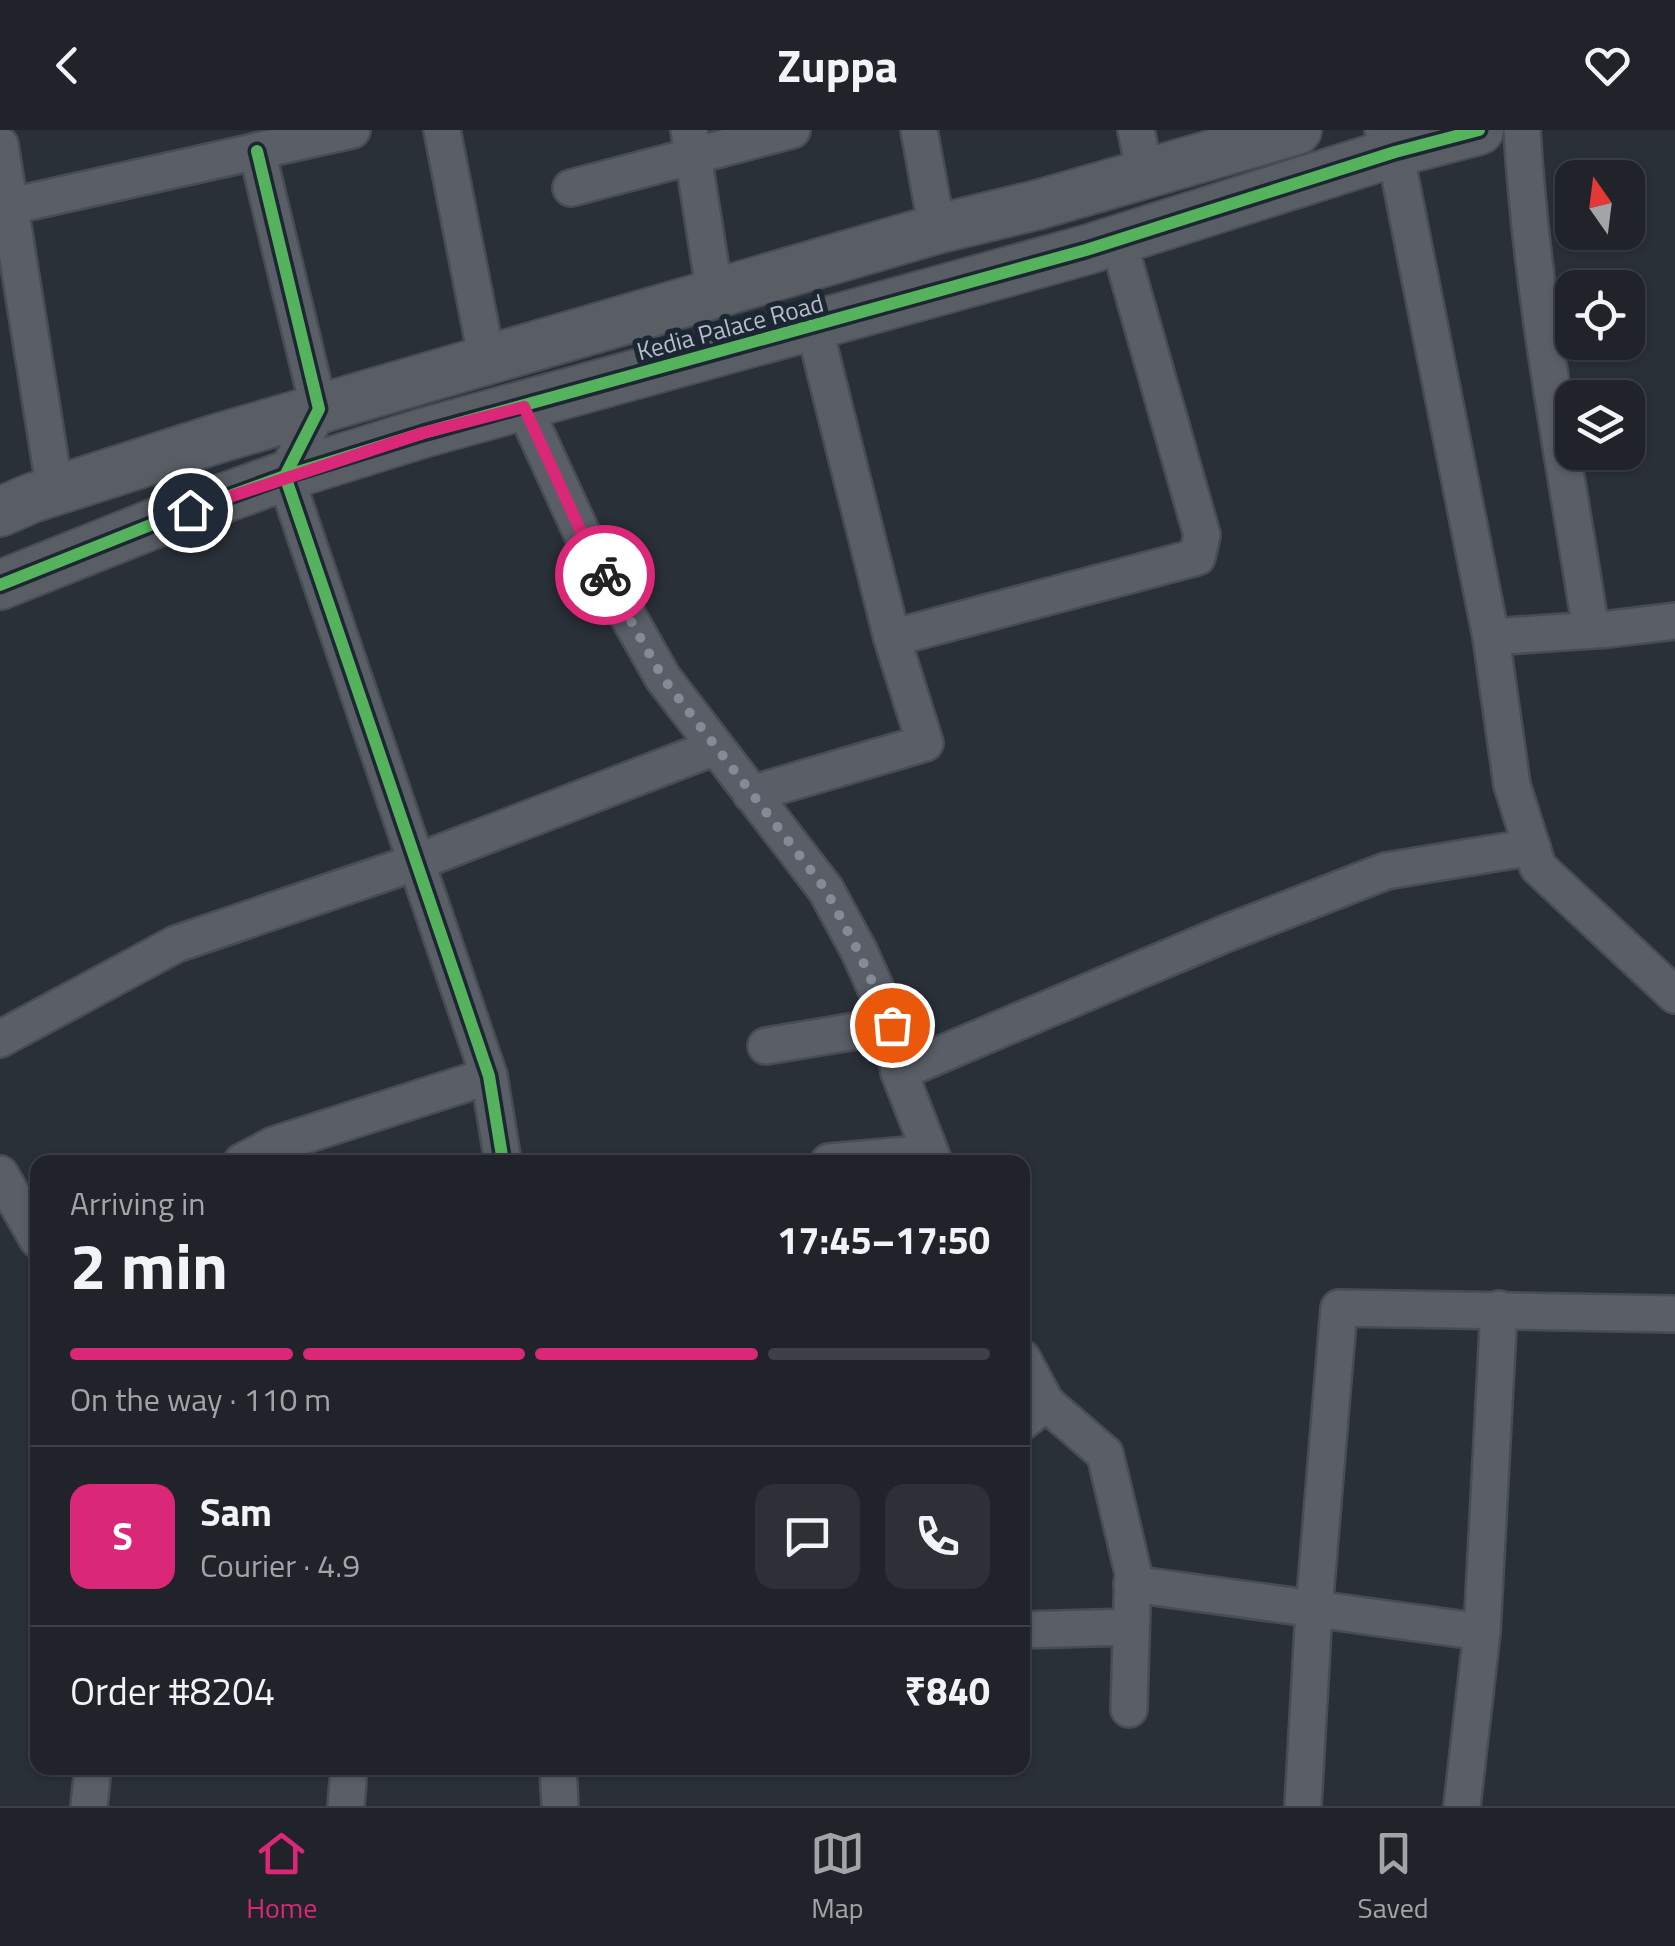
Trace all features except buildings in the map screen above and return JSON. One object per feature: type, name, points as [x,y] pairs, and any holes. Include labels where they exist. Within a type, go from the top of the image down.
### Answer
[{"type":"street","points":[[11,206],[246,145],[352,130]]},
{"type":"street","points":[[442,130],[487,360]]},
{"type":"street","points":[[570,188],[691,144],[792,130]]},
{"type":"street","points":[[919,130],[937,229]]},
{"type":"street","name":"Kedia Palace Road","points":[[0,512],[55,491],[318,409],[937,229],[1140,152],[1297,130]]},
{"type":"street","name":"Kedia Palace Road","points":[[0,586],[285,476],[423,433],[1118,240],[1389,141],[1479,130]]},
{"type":"street","points":[[1522,130],[1535,270],[1590,630]]},
{"type":"street","points":[[1389,141],[1492,636],[1512,785],[1538,866],[1675,994]]},
{"type":"street","points":[[0,144],[55,491]]},
{"type":"street","points":[[691,144],[715,295]]},
{"type":"street","points":[[246,145],[318,409],[285,476],[490,1076],[502,1155]]},
{"type":"street","points":[[892,638],[1197,557],[1202,535],[1118,240]]},
{"type":"street","points":[[751,794],[924,744],[892,638],[814,327]]},
{"type":"street","points":[[524,407],[584,538],[663,678],[826,890],[892,1025],[900,1072],[931,1155]]},
{"type":"street","points":[[1492,636],[1675,621]]},
{"type":"street","points":[[0,1039],[176,944],[417,862],[715,747]]},
{"type":"street","points":[[900,1072],[1386,870],[1532,847]]},
{"type":"street","points":[[766,1046],[892,1025]]},
{"type":"street","points":[[255,1155],[274,1145],[490,1076]]},
{"type":"street","points":[[0,1174],[30,1226]]},
{"type":"street","points":[[1303,1806],[1314,1610],[1339,1308],[1675,1314]]},
{"type":"street","points":[[1462,1806],[1482,1632],[1499,1309]]},
{"type":"street","points":[[1034,1412],[1105,1454],[1133,1572],[1129,1709]]},
{"type":"street","points":[[1132,1584],[1482,1632]]},
{"type":"street","points":[[1030,1630],[1131,1627]]},
{"type":"street","points":[[89,1806],[92,1775]]},
{"type":"street","points":[[346,1806],[348,1775]]},
{"type":"cycle path","points":[[0,585],[285,476],[423,433],[1086,250],[1395,152],[1479,130]]},
{"type":"cycle path","points":[[257,151],[319,409],[285,476],[489,1076],[502,1155]]},
{"type":"way so far","points":[[605,575],[663,678],[826,890],[892,1025]]},
{"type":"route","points":[[190,510],[423,433],[524,407],[605,575]]}]
